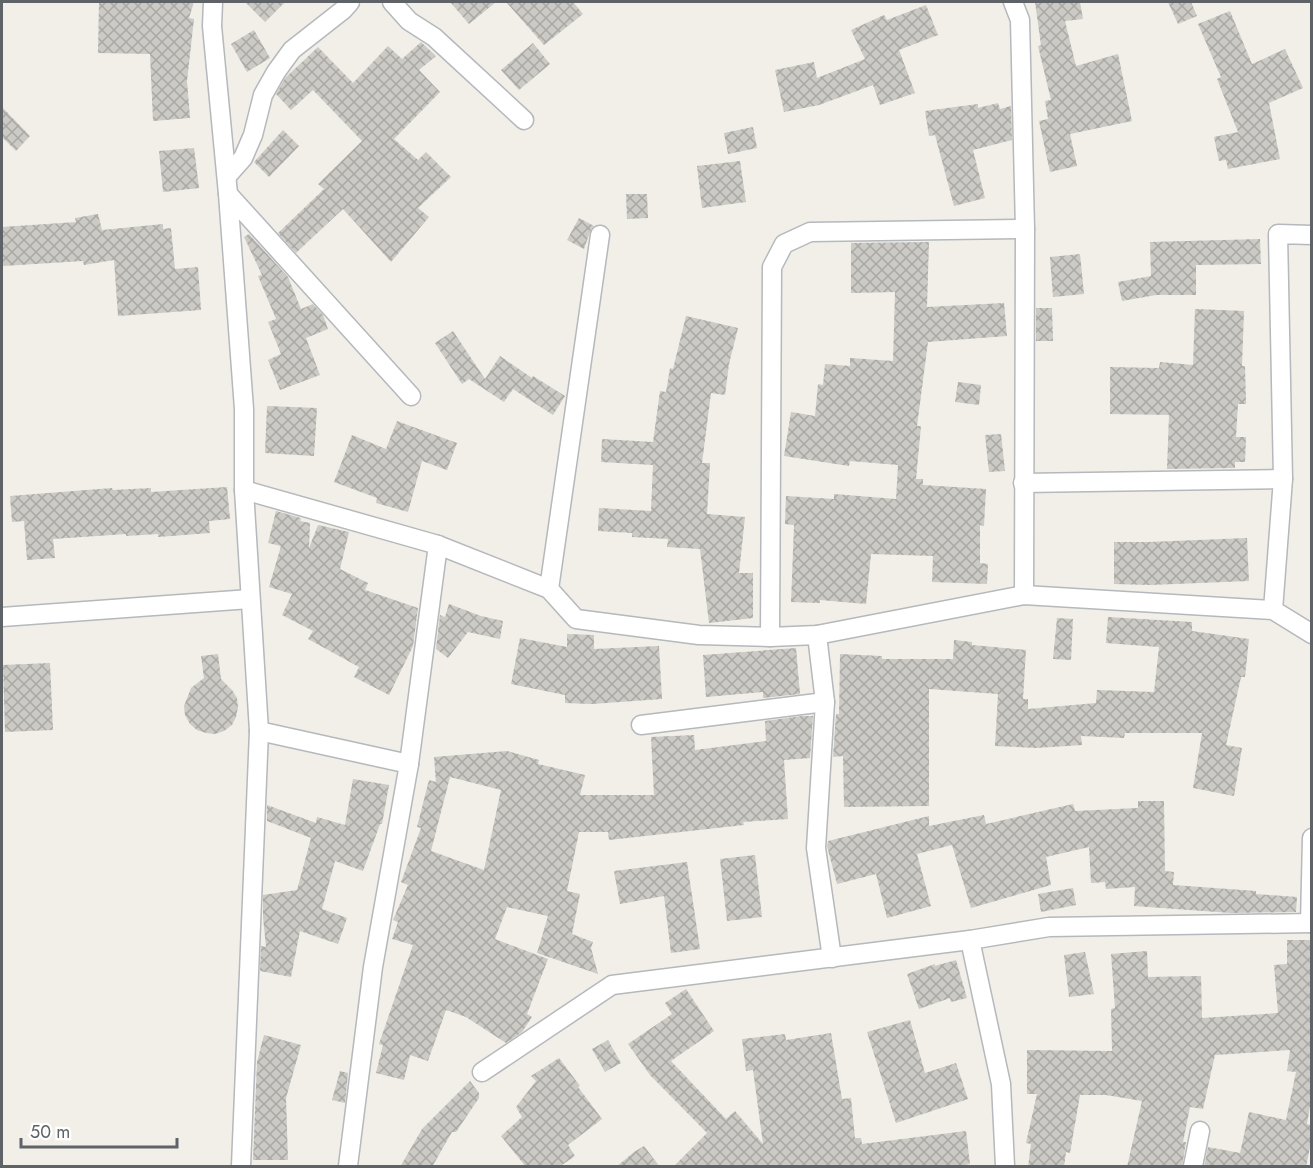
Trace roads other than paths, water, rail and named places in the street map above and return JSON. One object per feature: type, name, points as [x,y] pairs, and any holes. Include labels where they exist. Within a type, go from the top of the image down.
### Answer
[{"type":"street","points":[[213,2],[212,26],[244,410],[244,490],[260,731],[242,1166]]},
{"type":"street","points":[[227,185],[253,135],[264,95],[276,72],[292,50],[350,2]]},
{"type":"street","points":[[392,2],[409,21],[434,38],[524,120]]},
{"type":"street","points":[[1013,2],[1020,20],[1025,229],[1024,596]]},
{"type":"street","points":[[227,185],[411,396]]},
{"type":"street","points":[[770,637],[772,267],[784,244],[810,231],[1025,229]]},
{"type":"street","points":[[1273,610],[1283,478],[1278,234],[1311,235]]},
{"type":"street","points":[[549,589],[600,235]]},
{"type":"street","points":[[1023,483],[1283,478]]},
{"type":"street","points":[[244,490],[438,544],[549,589],[576,619],[699,635],[770,637],[817,635],[1024,596],[1273,610],[1311,634]]},
{"type":"street","points":[[348,1167],[373,967],[409,764],[438,544]]},
{"type":"street","points":[[2,617],[250,599]]},
{"type":"street","points":[[817,635],[825,702],[816,848],[832,958]]},
{"type":"street","points":[[641,725],[825,702]]},
{"type":"street","points":[[260,731],[409,764]]},
{"type":"street","points":[[482,1072],[612,985],[970,940],[1048,927],[1311,923],[1311,838]]},
{"type":"street","points":[[970,940],[1001,1084],[1005,1167]]},
{"type":"street","points":[[1193,1167],[1200,1131]]}]
